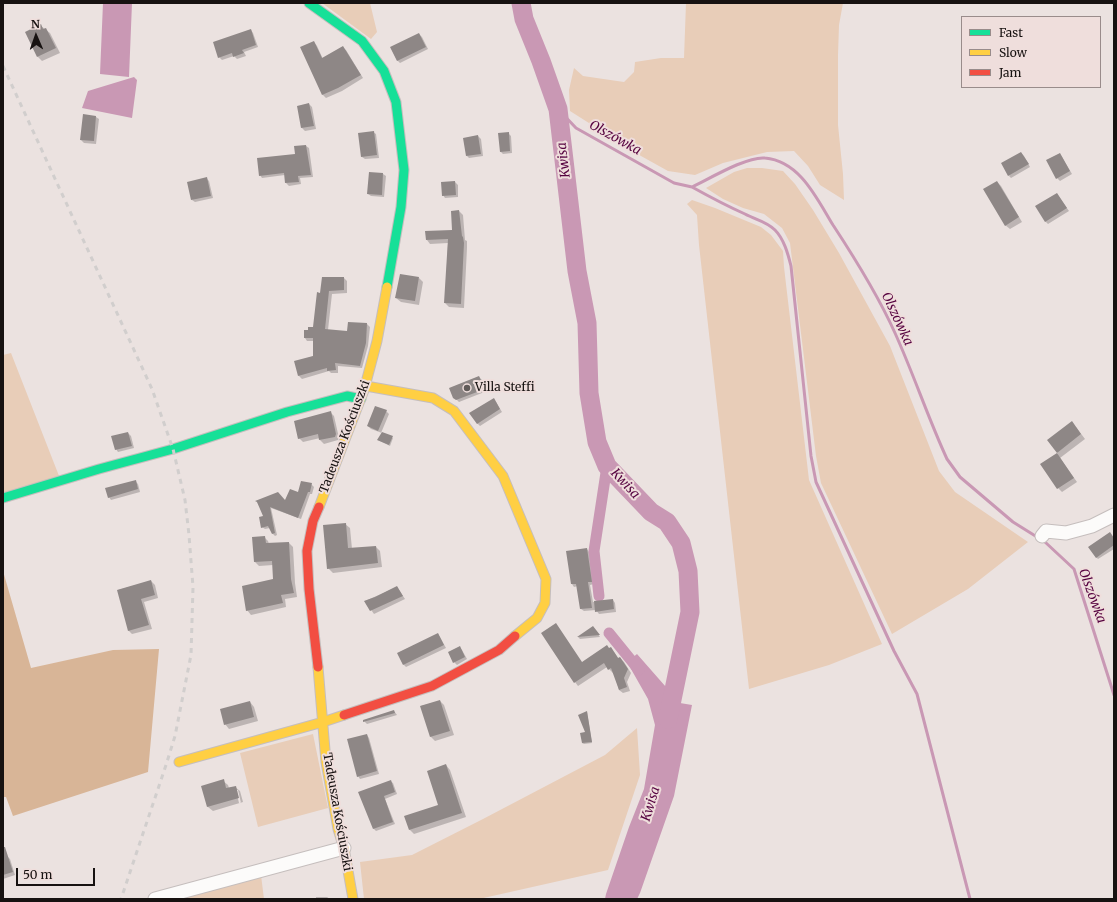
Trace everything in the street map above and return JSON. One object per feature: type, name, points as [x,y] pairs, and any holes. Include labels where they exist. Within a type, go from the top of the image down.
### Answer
[{"type":"street","name":"Tadeusza Kościuszki","points":[[311,5],[362,41],[384,71],[396,102],[404,170],[402,201],[377,340],[366,386],[313,521],[307,551],[309,589],[327,768],[353,899]]},
{"type":"street","points":[[179,762],[323,722],[432,686],[499,650],[537,618],[545,603],[546,579],[503,476],[454,411],[433,398],[366,386]]},
{"type":"street","points":[[3,498],[173,448],[286,412],[347,396],[361,398]]},
{"type":"street","points":[[1042,536],[1046,531],[1066,533],[1092,526],[1114,515]]},
{"type":"street","points":[[155,899],[344,848]]},
{"type":"shaded area","points":[[322,3],[370,3],[377,32],[371,39]]},
{"type":"shaded area","points":[[686,3],[843,3],[839,25],[838,125],[844,200],[820,185],[808,166],[794,151],[767,152],[723,163],[695,175],[668,171],[641,156],[570,111],[569,90],[574,68],[583,76],[624,82],[634,72],[635,62],[661,58],[684,58]]},
{"type":"shaded area","points":[[747,168],[762,168],[783,171],[795,184],[839,253],[890,346],[939,471],[955,492],[1028,542],[968,589],[892,634],[821,483],[816,456],[790,243],[782,228],[764,214],[743,208],[723,199],[706,188],[734,172]]},
{"type":"shaded area","points":[[692,200],[761,227],[771,235],[783,251],[809,480],[882,644],[829,665],[749,689],[699,245],[697,215],[687,204]]},
{"type":"shaded area","points":[[11,353],[61,481],[3,498],[3,355]]},
{"type":"shaded area","points":[[3,571],[31,668],[113,650],[159,649],[148,772],[13,816],[6,797],[3,797]]},
{"type":"shaded area","points":[[637,728],[640,775],[608,870],[479,899],[364,899],[360,862],[412,855],[605,755]]},
{"type":"shaded area","points":[[313,734],[328,808],[258,827],[240,753]]},
{"type":"shaded area","points":[[261,875],[264,899],[174,899]]},
{"type":"water","points":[[103,3],[132,3],[129,77],[100,74]]},
{"type":"water","points":[[134,77],[137,80],[132,118],[82,108],[88,91]]},
{"type":"water","points":[[637,654],[680,703],[692,705],[674,796],[640,893],[637,899],[605,899],[629,827],[644,789],[655,725],[648,699],[627,662]]},
{"type":"building","points":[[41,24],[43,29],[46,28],[56,48],[37,57],[25,32]]},
{"type":"building","points":[[251,29],[256,45],[242,50],[244,53],[233,57],[232,53],[218,58],[213,42]]},
{"type":"building","points":[[419,33],[426,47],[397,61],[390,47]]},
{"type":"building","points":[[314,41],[322,58],[343,46],[361,75],[322,95],[300,47]]},
{"type":"building","points":[[309,103],[314,126],[301,128],[297,106]]},
{"type":"building","points":[[83,114],[96,116],[94,141],[80,140]]},
{"type":"building","points":[[374,131],[377,155],[361,157],[358,133]]},
{"type":"building","points":[[509,132],[510,151],[500,152],[498,133]]},
{"type":"building","points":[[478,135],[481,154],[466,156],[463,138]]},
{"type":"building","points":[[306,145],[311,175],[298,176],[299,182],[285,183],[284,173],[259,176],[257,158],[295,154],[294,146]]},
{"type":"building","points":[[1021,152],[1029,164],[1008,176],[1001,163]]},
{"type":"building","points":[[1060,153],[1070,171],[1056,179],[1046,160]]},
{"type":"building","points":[[369,172],[383,173],[382,195],[367,194]]},
{"type":"building","points":[[207,177],[211,196],[191,200],[187,182]]},
{"type":"building","points":[[455,181],[456,195],[442,196],[441,182]]},
{"type":"building","points":[[997,181],[1019,217],[1005,226],[983,189]]},
{"type":"building","points":[[1057,193],[1067,208],[1045,222],[1035,206]]},
{"type":"building","points":[[459,210],[464,243],[461,304],[444,303],[448,239],[426,240],[425,231],[452,230],[451,211]]},
{"type":"building","points":[[400,274],[419,277],[415,301],[395,298]]},
{"type":"building","points":[[322,277],[344,277],[344,290],[329,291],[325,329],[347,331],[348,322],[367,323],[366,343],[360,366],[335,363],[336,370],[327,371],[327,368],[298,376],[294,361],[313,356],[313,338],[304,338],[304,330],[308,330],[308,327],[313,327],[317,292],[320,293]]},
{"type":"building","name":"Villa Steffi","points":[[479,376],[485,389],[456,400],[453,398],[449,388]]},
{"type":"building","points":[[494,398],[500,409],[477,424],[469,413]]},
{"type":"building","points":[[375,406],[387,410],[378,431],[367,426]]},
{"type":"building","points":[[331,411],[336,434],[335,437],[319,440],[318,434],[298,439],[294,421]]},
{"type":"building","points":[[1072,421],[1081,434],[1057,453],[1047,440]]},
{"type":"building","points":[[128,432],[132,446],[115,450],[111,436]]},
{"type":"building","points":[[382,432],[393,436],[389,445],[377,440]]},
{"type":"building","points":[[1057,453],[1074,478],[1057,489],[1040,464]]},
{"type":"building","points":[[136,480],[138,489],[108,498],[105,488]]},
{"type":"building","points":[[301,481],[312,483],[310,492],[308,492],[298,518],[270,507],[275,533],[272,534],[268,526],[261,528],[259,517],[263,516],[257,502],[255,501],[278,492],[285,500],[290,489],[298,492]]},
{"type":"building","points":[[346,523],[348,548],[376,546],[378,563],[327,569],[323,525]]},
{"type":"building","points":[[1110,532],[1114,538],[1114,545],[1096,558],[1088,547]]},
{"type":"building","points":[[265,536],[266,543],[289,542],[291,579],[294,593],[281,595],[283,603],[246,611],[242,586],[273,579],[272,561],[254,562],[252,537]]},
{"type":"building","points":[[587,548],[592,582],[588,582],[592,608],[580,609],[576,584],[571,584],[566,551]]},
{"type":"building","points":[[151,580],[155,595],[141,599],[149,625],[128,631],[117,590]]},
{"type":"building","points":[[397,586],[403,596],[370,611],[364,601]]},
{"type":"building","points":[[613,599],[614,609],[595,612],[594,601]]},
{"type":"building","points":[[556,623],[582,662],[607,645],[609,648],[611,647],[628,669],[624,678],[627,687],[619,690],[611,668],[608,670],[604,663],[574,683],[541,633]]},
{"type":"building","points":[[593,626],[600,635],[577,637]]},
{"type":"building","points":[[438,633],[444,645],[403,665],[397,653]]},
{"type":"building","points":[[460,646],[465,657],[453,663],[448,652]]},
{"type":"building","points":[[440,700],[450,731],[430,737],[420,706]]},
{"type":"building","points":[[250,701],[254,717],[224,725],[220,709]]},
{"type":"building","points":[[394,710],[395,713],[363,722],[363,720]]},
{"type":"building","points":[[587,711],[592,742],[582,743],[580,733],[585,732],[578,715]]},
{"type":"building","points":[[367,734],[377,771],[357,777],[347,739]]},
{"type":"building","points":[[446,764],[462,813],[409,830],[404,816],[438,805],[427,771]]},
{"type":"building","points":[[224,779],[226,788],[236,786],[239,798],[207,807],[201,786]]},
{"type":"building","points":[[391,780],[395,792],[384,796],[393,822],[373,829],[358,792]]},
{"type":"building","points":[[3,847],[5,847],[13,872],[3,875]]},
{"type":"waterway","name":"Kwisa","points":[[521,3],[524,19],[558,109],[577,271],[587,323],[589,393],[597,442],[607,466],[651,512],[667,522],[681,543],[688,571],[690,612],[668,719]]},
{"type":"waterway","name":"Olszówka","points":[[558,109],[576,128],[674,183],[692,187],[738,164],[757,158],[777,161],[788,166],[798,174],[814,193],[874,291],[902,349],[947,459],[960,477],[1013,522],[1045,542],[1074,569],[1114,695]]},
{"type":"waterway","points":[[692,187],[725,205],[768,225],[775,230],[785,247],[791,266],[811,456],[816,482],[894,651],[917,694],[970,899]]},
{"type":"waterway","points":[[599,596],[594,551],[607,466]]},
{"type":"waterway","points":[[609,633],[639,670]]},
{"type":"railway","points":[[3,66],[152,389],[173,449],[185,500],[193,587],[191,655],[175,736],[121,899]]},
{"type":"traffic: fast","points":[[309,3],[362,41],[384,71],[396,102],[404,170],[401,207],[387,287]]},
{"type":"traffic: fast","points":[[3,498],[99,469],[173,449],[287,412],[347,396],[361,399]]},
{"type":"traffic: slow","points":[[319,507],[364,390],[377,341],[387,287]]},
{"type":"traffic: slow","points":[[366,386],[433,398],[454,411],[503,476],[546,579],[545,603],[537,618],[515,636]]},
{"type":"traffic: slow","points":[[318,667],[326,762],[353,899]]},
{"type":"traffic: slow","points":[[179,762],[344,715]]},
{"type":"traffic: jam","points":[[318,667],[309,589],[307,551],[313,521],[319,507]]},
{"type":"traffic: jam","points":[[344,715],[432,686],[499,650],[515,636]]},
{"type":"place","name":"Villa Steffi","points":[[467,388]]}]
